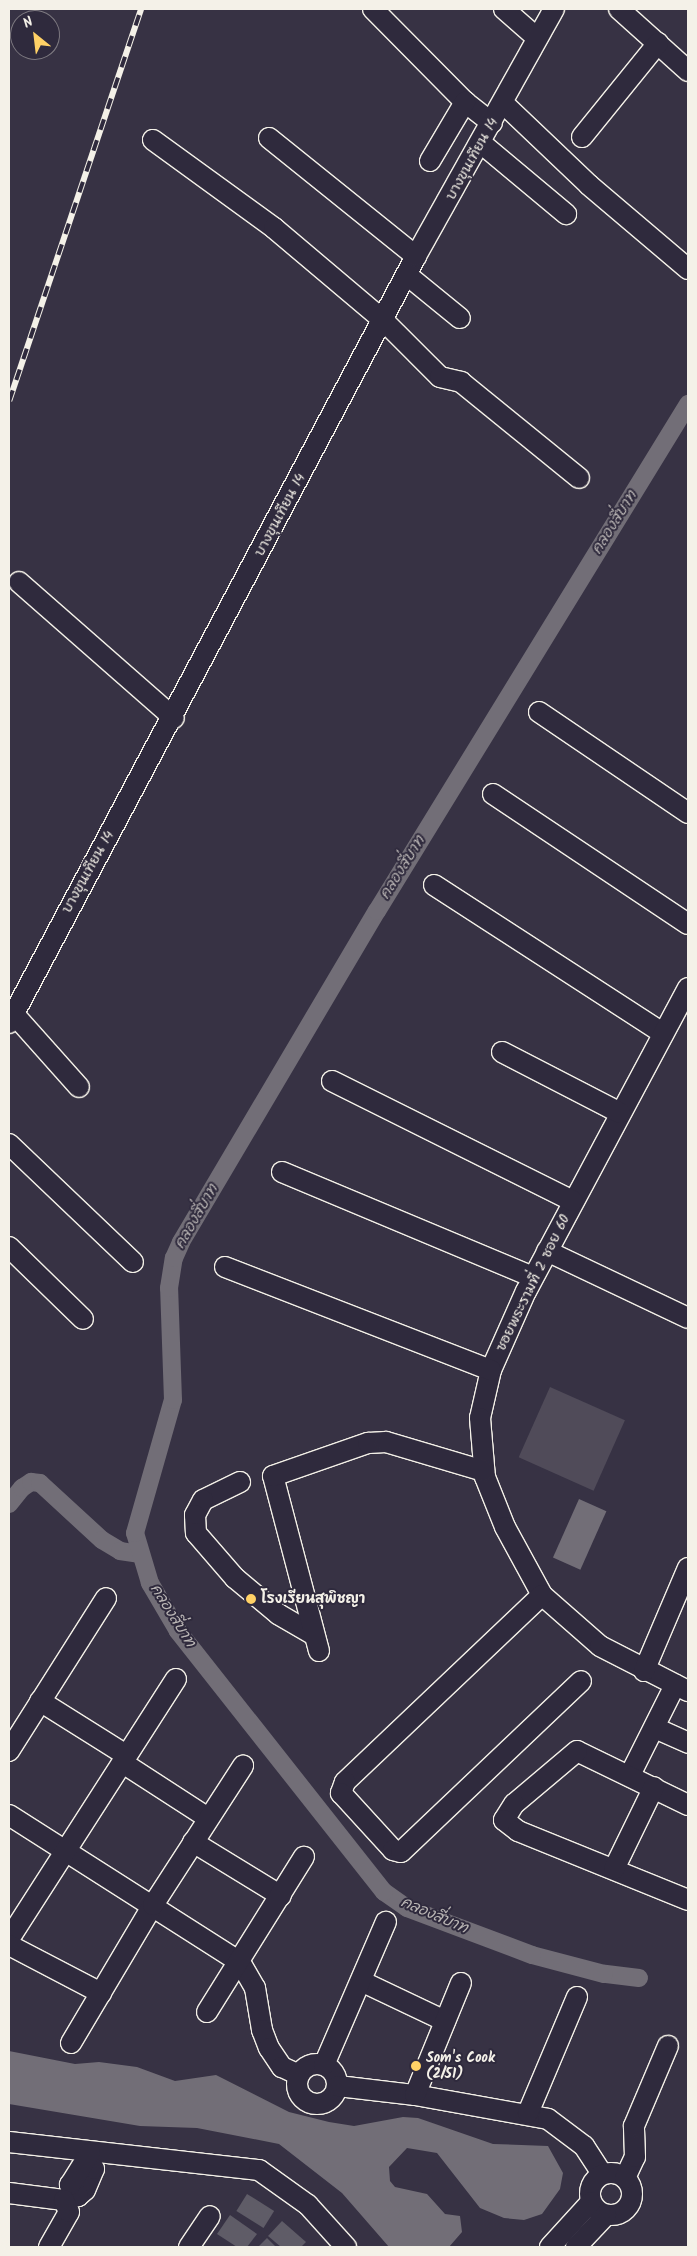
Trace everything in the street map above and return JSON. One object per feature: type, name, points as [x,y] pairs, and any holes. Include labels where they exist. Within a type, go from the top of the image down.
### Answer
[{"type":"street","points":[[373,9],[465,102],[492,123]]},
{"type":"street","points":[[504,9],[537,38]]},
{"type":"street","name":"บางขุนเทียน 14","points":[[11,1018],[174,718],[384,321],[416,256],[481,143],[554,9]]},
{"type":"street","points":[[619,9],[688,71]]},
{"type":"street","points":[[582,137],[658,43]]},
{"type":"street","points":[[430,161],[465,102]]},
{"type":"street","points":[[503,103],[589,185],[688,269]]},
{"type":"street","points":[[269,138],[416,256]]},
{"type":"street","points":[[153,140],[274,228],[384,321],[440,377],[461,382],[579,478]]},
{"type":"street","points":[[481,143],[566,214]]},
{"type":"street","points":[[407,275],[460,318]]},
{"type":"street","points":[[19,582],[174,718]]},
{"type":"street","points":[[539,712],[688,813]]},
{"type":"street","points":[[492,794],[688,924]]},
{"type":"street","points":[[434,885],[663,1033]]},
{"type":"street","name":"ซอยพระรามที่ 2 ซอย 60","points":[[681,1688],[600,1646],[542,1595],[505,1527],[484,1471],[480,1418],[491,1370],[533,1277],[688,988]]},
{"type":"street","points":[[11,1018],[79,1087]]},
{"type":"street","points":[[502,1052],[620,1113]]},
{"type":"street","points":[[332,1081],[573,1202]]},
{"type":"street","points":[[9,1144],[133,1262]]},
{"type":"street","points":[[282,1172],[533,1277]]},
{"type":"street","points":[[9,1247],[83,1319]]},
{"type":"street","points":[[547,1251],[688,1318]]},
{"type":"street","points":[[225,1267],[491,1370]]},
{"type":"street","points":[[240,1482],[203,1500],[195,1515],[196,1533],[235,1578],[278,1614],[317,1643],[272,1479],[275,1474],[368,1443],[386,1442],[484,1471]]},
{"type":"street","points":[[644,1670],[688,1568]]},
{"type":"street","points":[[542,1595],[345,1782],[341,1793],[393,1850],[401,1852],[581,1681]]},
{"type":"street","points":[[9,1751],[106,1598]]},
{"type":"street","points":[[9,1940],[176,1680]]},
{"type":"street","points":[[630,1775],[655,1728],[681,1688]]},
{"type":"street","points":[[40,1701],[208,1818]]},
{"type":"street","points":[[655,1728],[688,1743]]},
{"type":"street","points":[[688,1805],[585,1753],[572,1753],[505,1815],[508,1825],[518,1831],[688,1900]]},
{"type":"street","points":[[71,2043],[153,1905],[243,1766]]},
{"type":"street","points":[[614,1869],[654,1787]]},
{"type":"street","points":[[9,1815],[240,1962],[255,1988],[260,2022],[269,2048],[282,2067],[300,2075]]},
{"type":"street","points":[[193,1842],[280,1896]]},
{"type":"street","points":[[207,2012],[304,1857]]},
{"type":"street","points":[[324,2065],[386,1922]]},
{"type":"street","points":[[9,1945],[101,1993]]},
{"type":"street","points":[[361,1981],[445,2021]]},
{"type":"street","points":[[415,2095],[461,1983]]},
{"type":"street","points":[[528,2113],[577,1997]]},
{"type":"street","points":[[625,2178],[635,2157],[634,2126],[668,2046]]},
{"type":"street","points":[[324,2065],[335,2074],[338,2086],[330,2100],[313,2104],[300,2095],[300,2075],[310,2066],[324,2065]]},
{"type":"street","points":[[338,2086],[415,2095],[528,2113],[566,2129],[584,2146],[602,2174]]},
{"type":"street","points":[[9,2142],[88,2157],[156,2156],[259,2170],[308,2205],[346,2247]]},
{"type":"street","points":[[9,2193],[71,2198],[85,2190],[94,2169],[88,2157]]},
{"type":"street","points":[[598,2209],[617,2214],[630,2203],[632,2190],[625,2178],[617,2174],[602,2174]]},
{"type":"street","points":[[598,2209],[590,2190],[602,2174]]},
{"type":"street","points":[[49,2247],[69,2212],[71,2198]]},
{"type":"street","points":[[550,2247],[598,2209]]},
{"type":"street","points":[[576,2247],[598,2209]]},
{"type":"street","points":[[189,2247],[210,2216]]},
{"type":"shaded area","points":[[550,1387],[625,1420],[594,1491],[519,1457]]},
{"type":"shaded area","points":[[579,1499],[606,1511],[580,1570],[553,1557]]},
{"type":"shaded area","points":[[9,2051],[75,2064],[99,2062],[137,2067],[175,2081],[216,2075],[289,2112],[329,2122],[354,2126],[403,2117],[418,2118],[493,2144],[548,2146],[563,2173],[560,2189],[542,2214],[524,2220],[504,2218],[480,2208],[437,2153],[407,2148],[389,2167],[390,2181],[395,2187],[427,2194],[445,2214],[460,2216],[462,2232],[449,2247],[389,2247],[342,2193],[279,2144],[197,2128],[140,2126],[9,2104]]},
{"type":"building","points":[[247,2194],[274,2211],[264,2228],[236,2211]]},
{"type":"building","points":[[230,2215],[257,2234],[247,2247],[237,2247],[217,2234]]},
{"type":"building","points":[[282,2221],[306,2242],[301,2247],[281,2247],[268,2236]]},
{"type":"building","points":[[267,2238],[276,2247],[258,2247]]},
{"type":"waterway","name":"คลองสี่บาท","points":[[639,1978],[604,1974],[532,1955],[407,1908],[384,1892],[178,1631],[150,1583],[135,1533],[173,1400],[169,1288],[174,1258],[181,1242],[377,911],[688,404]]},
{"type":"waterway","points":[[9,1504],[22,1488],[31,1482],[40,1483],[102,1540],[120,1551],[139,1554]]},
{"type":"railway","points":[[9,401],[141,9]]},
{"type":"place","name":"โรงเรียนสุพิชญา","points":[[251,1599]]},
{"type":"place","name":"Som's Cook (2/51)","points":[[416,2066]]}]
